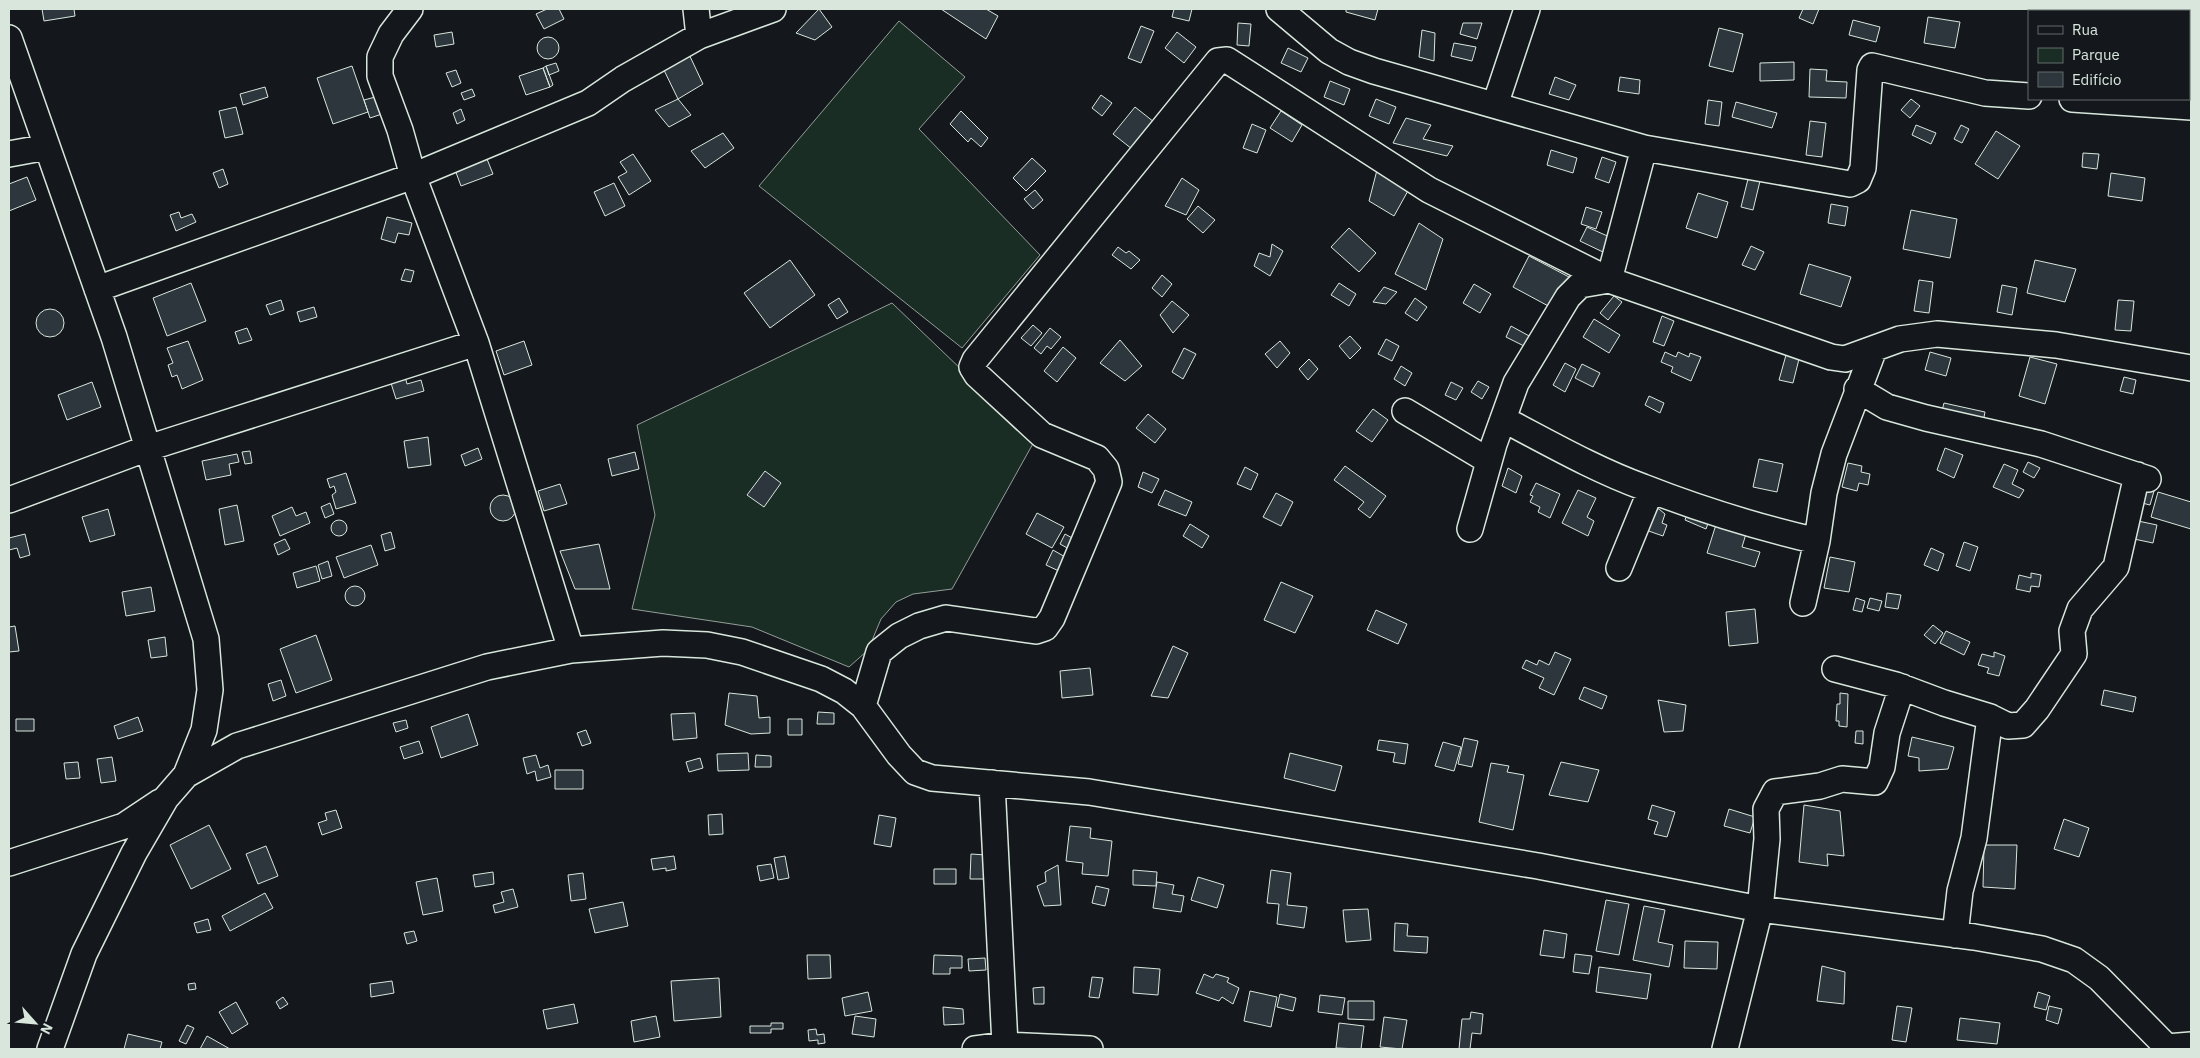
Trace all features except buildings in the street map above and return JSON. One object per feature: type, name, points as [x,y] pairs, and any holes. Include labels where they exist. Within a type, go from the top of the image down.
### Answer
[{"type":"street","points":[[410,9],[391,34],[380,56],[380,76],[400,130],[413,176],[476,343],[571,650]]},
{"type":"street","points":[[696,9],[699,36]]},
{"type":"street","points":[[97,289],[413,176],[588,103],[623,79],[699,36],[774,9]]},
{"type":"street","points":[[1278,9],[1329,51],[1349,62],[1644,148],[1850,184],[1858,180],[1863,168],[1870,70],[1872,66],[1985,93],[2028,96]]},
{"type":"street","points":[[1495,105],[1527,9]]},
{"type":"street","points":[[9,38],[97,289],[148,448],[206,639],[210,690],[204,730],[186,775],[166,798],[134,853],[84,954],[50,1049]]},
{"type":"street","points":[[863,706],[879,652],[899,636],[919,626],[946,618],[1036,631],[1045,628],[1052,618],[1109,482],[1106,469],[1097,458],[1042,435],[977,375],[972,367],[974,360],[1218,61],[1227,60],[1429,190],[1609,280],[1831,357],[1845,359],[1900,339],[1937,334],[2056,345],[2191,368]]},
{"type":"street","points":[[2087,100],[2191,107]]},
{"type":"street","points":[[9,154],[47,147]]},
{"type":"street","points":[[1609,280],[1644,148]]},
{"type":"street","points":[[1470,529],[1489,461],[1516,383],[1568,297],[1580,285],[1609,280]]},
{"type":"street","points":[[9,500],[148,448],[476,343]]},
{"type":"street","points":[[1803,602],[1824,493],[1832,462],[1874,349]]},
{"type":"street","points":[[1835,670],[1902,687],[1944,703],[1990,717],[2008,726],[2023,725],[2037,709],[2074,654],[2072,631],[2080,609],[2116,567],[2142,477],[2040,444],[1926,418],[1887,407],[1858,389]]},
{"type":"street","points":[[1405,411],[1489,461]]},
{"type":"street","points":[[1503,419],[1576,458],[1651,490],[1767,529],[1816,540]]},
{"type":"street","points":[[1619,568],[1651,490]]},
{"type":"street","points":[[186,775],[237,746],[488,667],[571,650],[663,643],[707,645],[742,652],[821,679],[844,691],[863,706],[899,755],[915,772],[932,778],[1089,792],[1538,866],[1760,909],[1955,935],[2042,949],[2074,960],[2099,978],[2175,1047]]},
{"type":"street","points":[[1725,1049],[1760,909],[1767,839],[1766,809],[1775,792],[1820,786],[1842,779],[1875,782],[1882,767],[1887,733],[1902,687]]},
{"type":"street","points":[[206,714],[237,746]]},
{"type":"street","points":[[1955,935],[1960,891],[1974,838],[1990,717]]},
{"type":"street","points":[[992,783],[1005,1045]]},
{"type":"street","points":[[9,863],[124,826],[166,798]]},
{"type":"street","points":[[124,826],[134,853]]},
{"type":"street","points":[[974,1049],[1005,1045],[1090,1049]]},
{"type":"green space","points":[[899,21],[965,77],[919,129],[1040,255],[962,348],[759,186]]},
{"type":"green space","points":[[892,303],[1035,440],[952,589],[913,594],[896,602],[881,619],[868,650],[849,667],[752,627],[632,609],[655,515],[637,425]]}]
